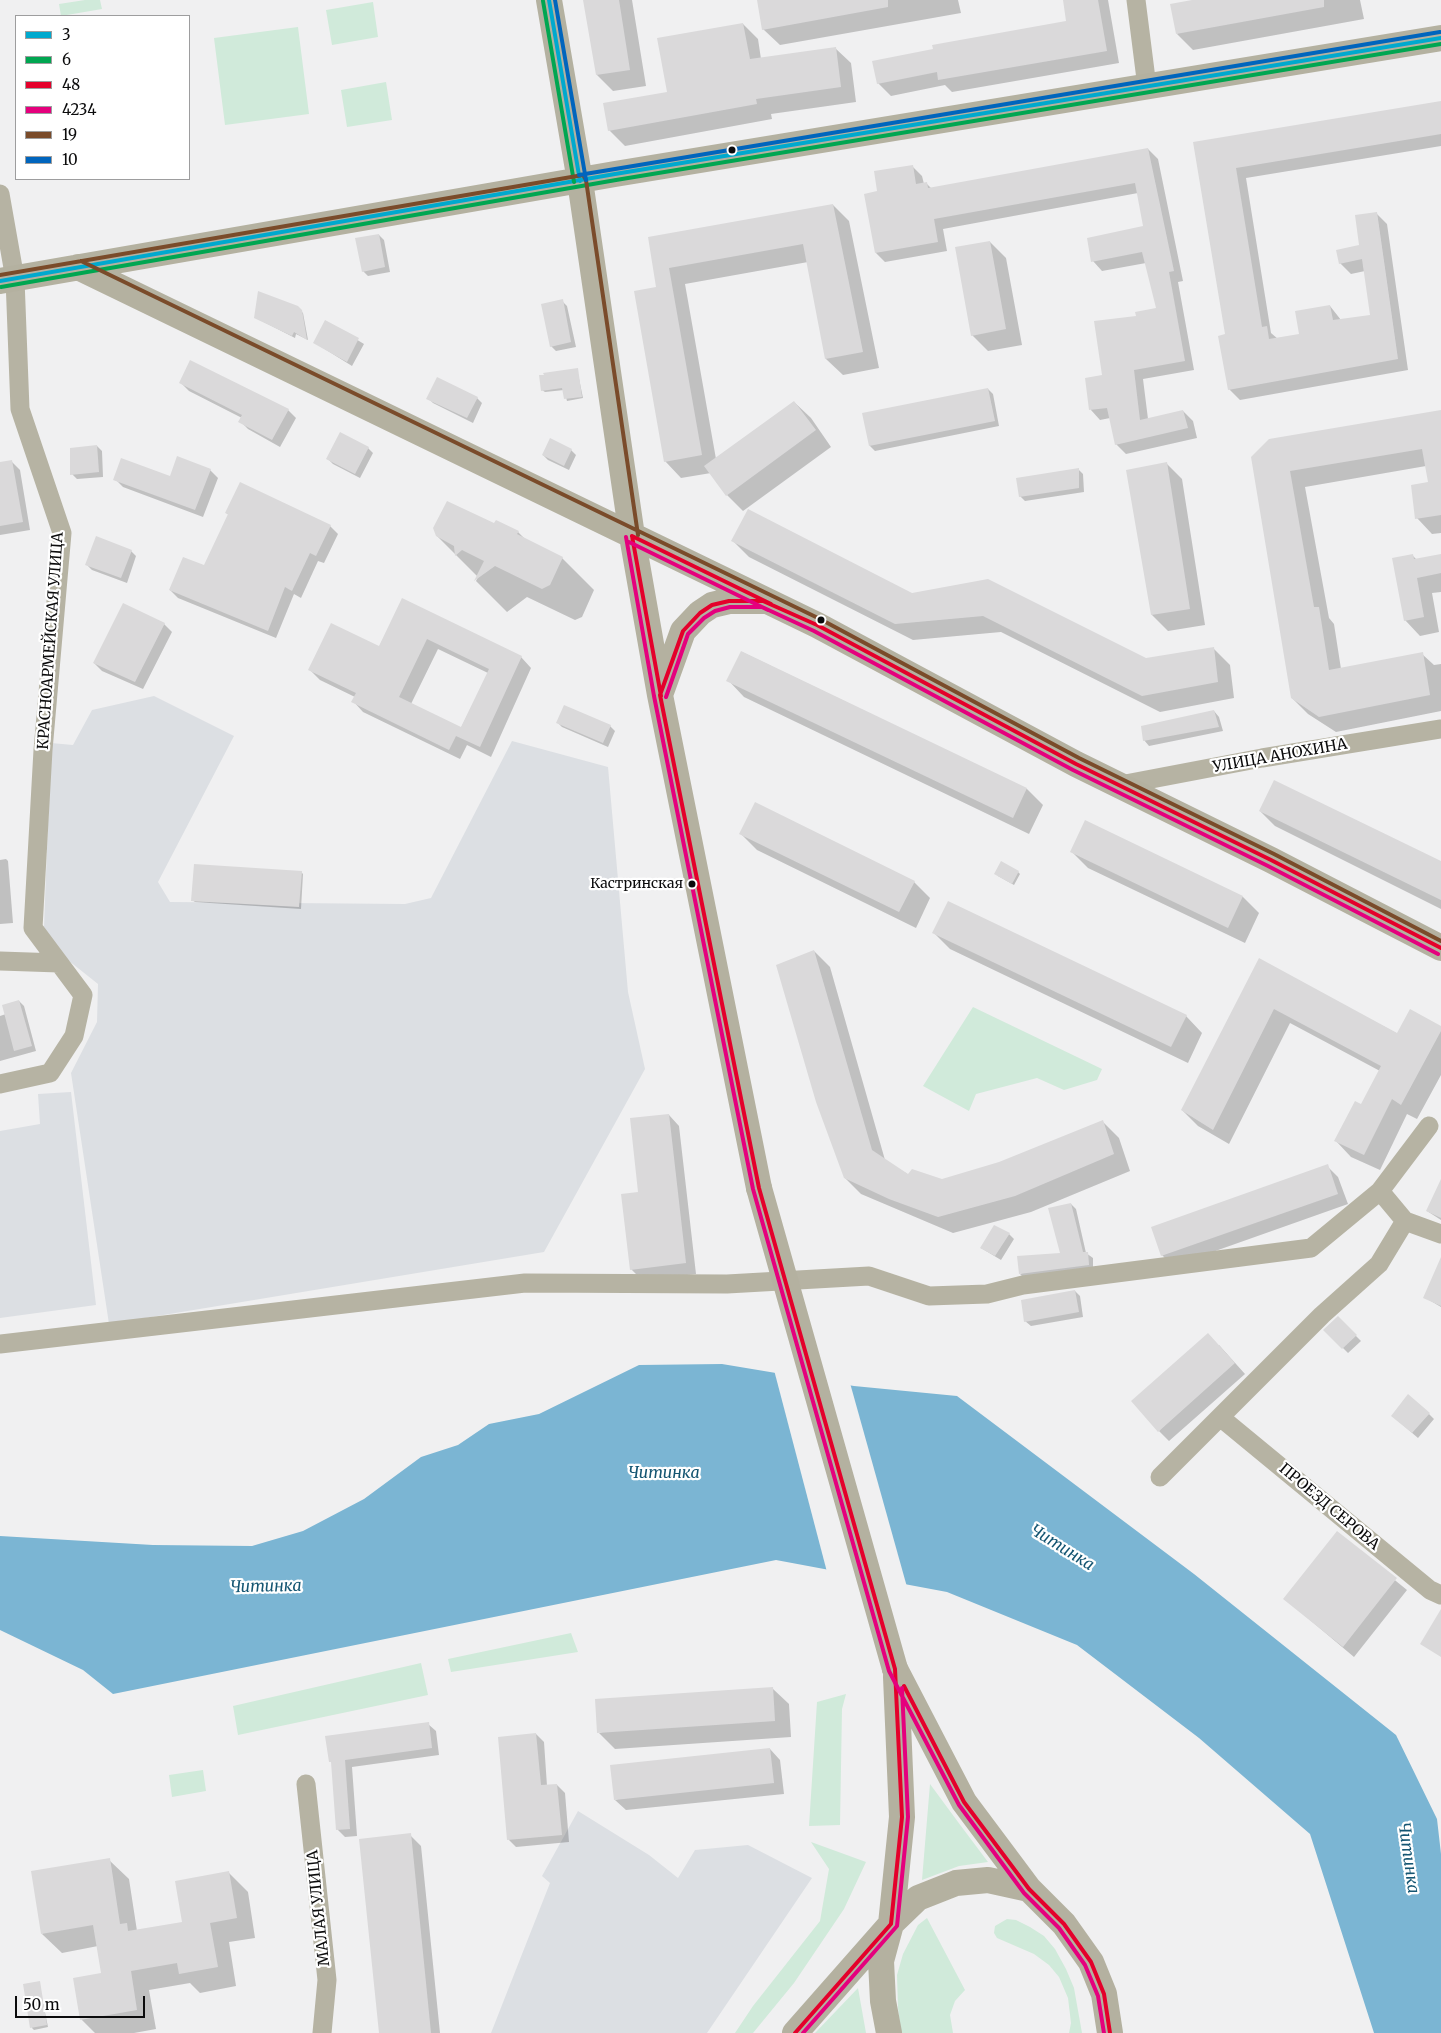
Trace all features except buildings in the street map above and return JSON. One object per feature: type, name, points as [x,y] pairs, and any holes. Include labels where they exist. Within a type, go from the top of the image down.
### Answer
[{"type":"main road","points":[[549,0],[580,181],[632,536],[660,695],[759,1188],[895,1669],[964,1802],[1029,1889],[1064,1924],[1091,1962],[1104,1994],[1110,2033]]},
{"type":"main road","points":[[8,280],[580,181],[1441,38]]},
{"type":"main road","points":[[78,267],[440,440],[763,601],[817,625],[1120,785],[1441,948]]},
{"type":"main road","points":[[660,695],[683,631],[700,613],[712,605],[729,602],[763,601]]},
{"type":"main road","points":[[889,2033],[883,2001],[881,1962],[891,1924],[902,1817],[895,1669]]},
{"type":"main road","points":[[795,2033],[891,1924],[918,1898],[956,1882],[988,1880],[1029,1889]]},
{"type":"street","points":[[1136,0],[1148,87]]},
{"type":"street","name":"КРАСНОАРМЕЙСКАЯ УЛИЦА","points":[[0,194],[20,409],[62,533],[43,750],[33,928],[83,995],[74,1036],[50,1072],[0,1084]]},
{"type":"street","name":"УЛИЦА АНОХИНА","points":[[1120,785],[1262,758],[1441,729]]},
{"type":"street","points":[[0,961],[59,963]]},
{"type":"street","points":[[0,1344],[525,1283],[727,1284],[869,1276],[929,1296],[987,1294],[1023,1285],[1311,1248],[1380,1191],[1429,1126]]},
{"type":"street","points":[[1380,1191],[1405,1221],[1441,1234]]},
{"type":"street","points":[[1160,1477],[1322,1315],[1379,1264],[1405,1221]]},
{"type":"street","name":"ПРОЕЗД СЕРОВА","points":[[1220,1417],[1430,1590],[1441,1595]]},
{"type":"street","name":"МАЛАЯ УЛИЦА","points":[[306,1784],[327,1980],[322,2033]]},
{"type":"shaded area","points":[[154,696],[234,736],[158,882],[170,902],[405,904],[431,898],[512,741],[608,767],[628,992],[645,1069],[544,1252],[109,1324],[71,1073],[97,1022],[98,984],[54,949],[44,927],[51,743],[73,745],[92,710]]},
{"type":"shaded area","points":[[71,1092],[96,1305],[0,1318],[0,1131],[40,1124],[38,1094]]},
{"type":"shaded area","points":[[578,1811],[649,1855],[678,1878],[695,1850],[748,1845],[812,1878],[707,2033],[491,2033],[550,1883],[542,1876]]},
{"type":"green space","points":[[100,0],[102,9],[61,15],[59,4]]},
{"type":"green space","points":[[373,2],[378,37],[332,45],[326,10]]},
{"type":"green space","points":[[298,27],[309,114],[225,125],[214,38]]},
{"type":"green space","points":[[386,82],[392,120],[347,127],[341,90]]},
{"type":"green space","points":[[973,1007],[1102,1069],[1097,1080],[1064,1090],[1037,1078],[976,1094],[969,1111],[923,1086]]},
{"type":"green space","points":[[571,1633],[578,1652],[451,1672],[448,1659]]},
{"type":"green space","points":[[421,1663],[428,1695],[238,1735],[233,1706]]},
{"type":"green space","points":[[846,1694],[842,1709],[840,1825],[809,1826],[817,1702]]},
{"type":"green space","points":[[203,1770],[206,1791],[172,1797],[169,1775]]},
{"type":"green space","points":[[930,1784],[988,1862],[959,1866],[922,1880]]},
{"type":"green space","points":[[811,1842],[866,1862],[844,1909],[794,1983],[753,2033],[735,2033],[753,2006],[820,1921],[829,1869]]},
{"type":"green space","points":[[927,1918],[965,1990],[955,2001],[950,2015],[953,2033],[901,2033],[897,1975],[903,1954],[918,1925]]},
{"type":"green space","points":[[1007,1919],[1016,1920],[1030,1927],[1044,1936],[1055,1949],[1074,1988],[1082,2033],[1069,2033],[1071,2023],[1068,1998],[1059,1977],[1049,1965],[1034,1954],[997,1938],[994,1933],[995,1926]]},
{"type":"green space","points":[[858,1988],[866,2033],[815,2033]]},
{"type":"water","name":"Читинка","points":[[722,1364],[854,1386],[957,1396],[1194,1574],[1396,1735],[1437,1819],[1441,1854],[1441,2033],[1374,2033],[1310,1834],[1199,1738],[1077,1645],[947,1592],[776,1560],[113,1694],[83,1670],[0,1630],[0,1536],[153,1545],[252,1546],[303,1531],[364,1499],[421,1457],[458,1445],[489,1424],[539,1414],[639,1365]]},
{"type":"pier","points":[[774,1370],[850,1383],[907,1587],[827,1572]]},
{"type":"transit line","name":"3","points":[[549,0],[580,181]]},
{"type":"transit line","name":"10","points":[[555,0],[586,180]]},
{"type":"transit line","name":"6","points":[[543,1],[574,182]]},
{"type":"transit line","name":"10","points":[[579,175],[1440,32]]},
{"type":"transit line","name":"3","points":[[0,281],[615,174],[1441,38]]},
{"type":"transit line","name":"6","points":[[1,287],[616,180],[1441,44]]},
{"type":"transit line","name":"19","points":[[0,275],[583,175],[586,180],[638,535]]},
{"type":"transit line","name":"19","points":[[81,261],[820,619],[1079,758],[1274,854],[1441,941]]},
{"type":"transit line","name":"48","points":[[632,536],[661,696]]},
{"type":"transit line","name":"48","points":[[632,536],[771,604]]},
{"type":"transit line","name":"4234","points":[[626,537],[654,696],[753,1189],[889,1671],[959,1805],[1024,1893],[1059,1928],[1085,1965],[1098,1996],[1104,2033]]},
{"type":"transit line","name":"4234","points":[[629,542],[768,610]]},
{"type":"transit line","name":"48","points":[[795,2033],[891,1924],[902,1817],[895,1669],[759,1188],[660,695],[683,631],[700,613],[712,605],[729,601],[763,601],[817,625],[1076,764],[1271,860],[1441,948]]},
{"type":"transit line","name":"4234","points":[[666,697],[688,634],[704,618],[715,611],[730,607],[762,607],[814,631],[1073,770],[1268,866],[1438,954]]},
{"type":"transit line","name":"48","points":[[904,1686],[964,1802],[1029,1889],[1064,1924],[1091,1962],[1104,1994],[1110,2033]]},
{"type":"transit line","name":"4234","points":[[803,2033],[897,1926],[908,1817],[902,1688]]},
{"type":"place","name":"Кастринская","points":[[692,884]]}]
